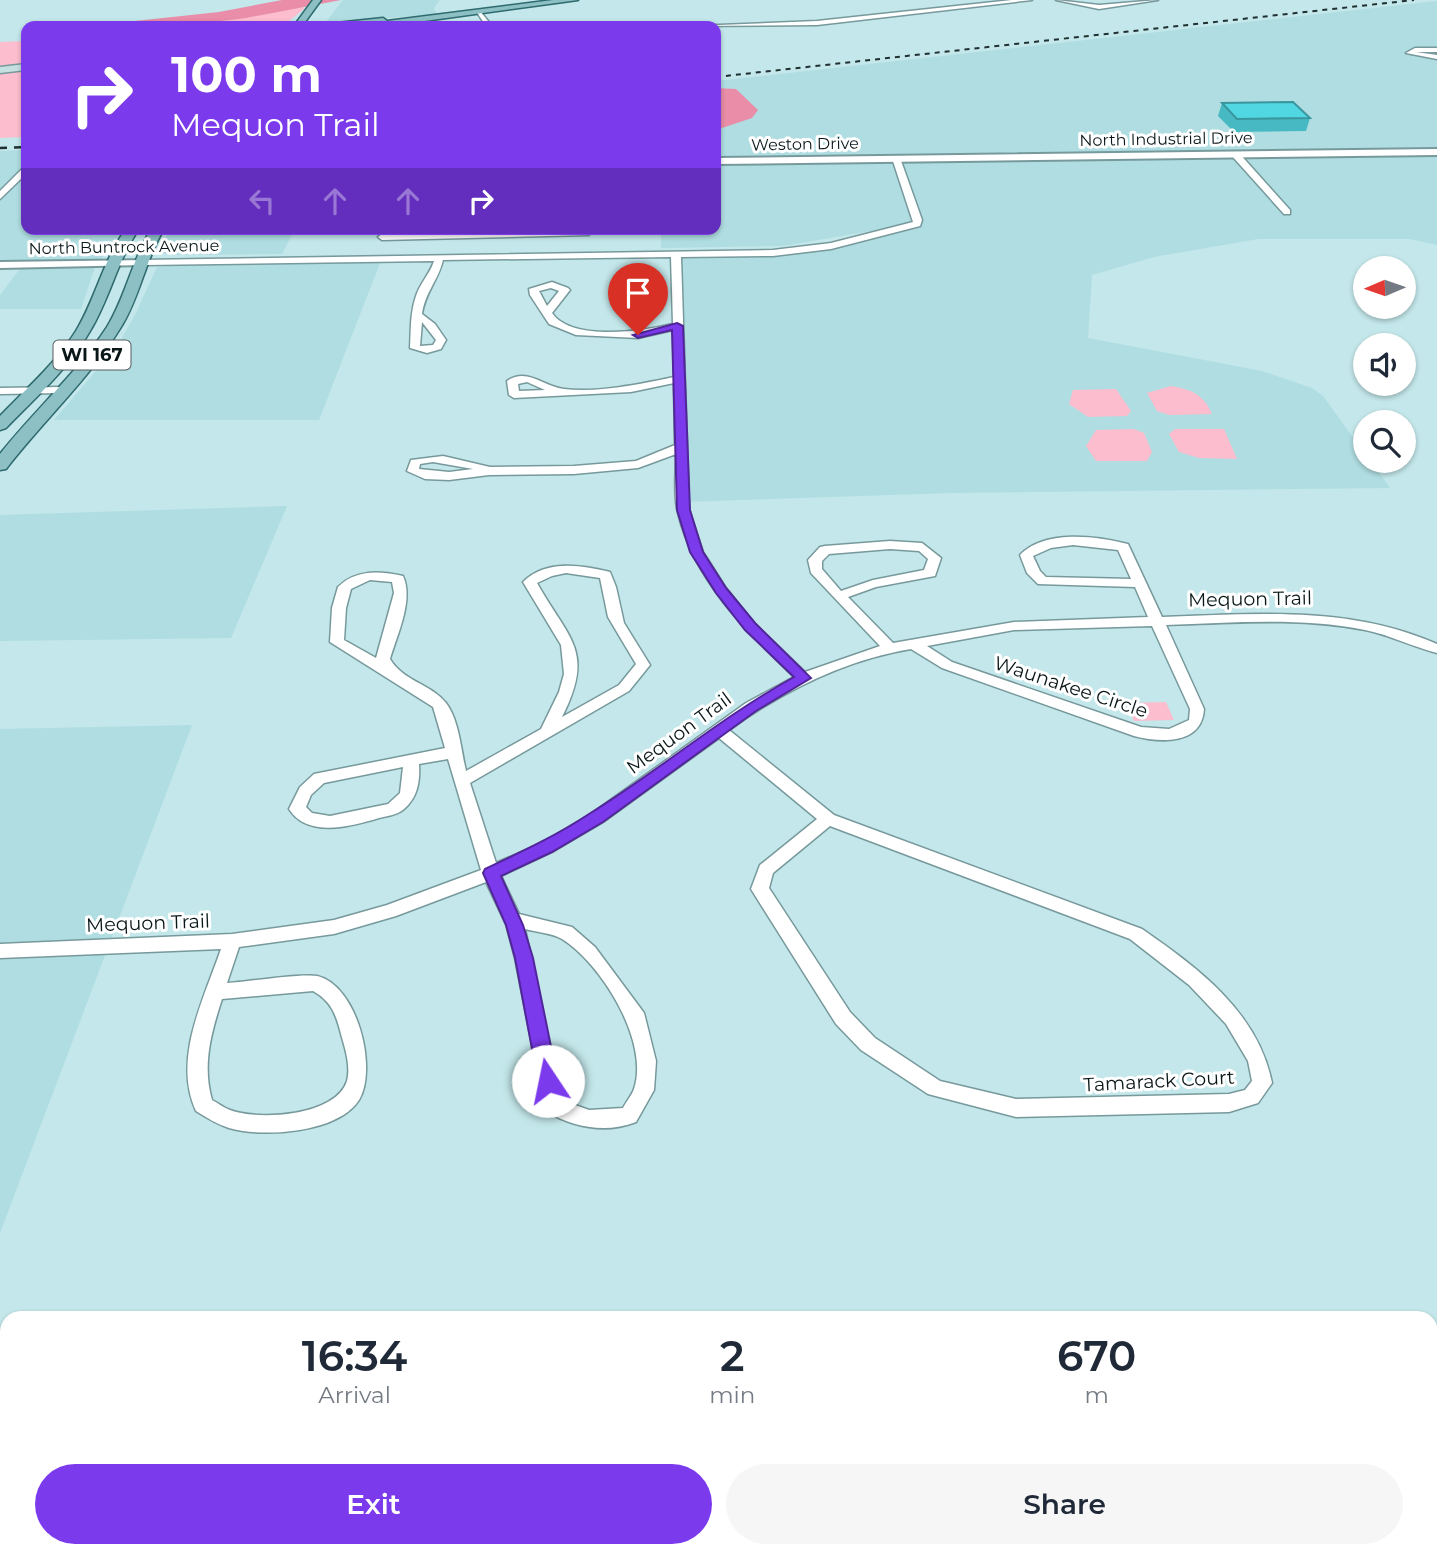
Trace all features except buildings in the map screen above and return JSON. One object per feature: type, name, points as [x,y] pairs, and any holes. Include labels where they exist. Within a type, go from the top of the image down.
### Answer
[{"type":"main road","points":[[406,21],[574,0]]},
{"type":"main road","points":[[293,21],[311,8]]},
{"type":"main road","points":[[389,21],[435,17]]},
{"type":"main road","points":[[0,69],[21,67]]},
{"type":"main road","name":"WI 167","points":[[0,425],[84,330],[110,263],[128,235]]},
{"type":"main road","name":"WI 167","points":[[0,465],[114,327],[144,262],[145,249],[154,235]]},
{"type":"street","points":[[942,0],[948,9]]},
{"type":"street","points":[[721,25],[817,23],[1028,0]]},
{"type":"street","points":[[1059,0],[1099,7],[1155,0]]},
{"type":"street","points":[[478,12],[485,21]]},
{"type":"street","points":[[1437,50],[1415,50],[1409,53],[1437,57]]},
{"type":"street","name":"North Industrial Drive","points":[[896,158],[1437,152]]},
{"type":"street","points":[[1235,154],[1287,212]]},
{"type":"street","name":"Weston Drive","points":[[721,160],[896,158]]},
{"type":"street","name":"North Buntrock Avenue","points":[[0,265],[809,250],[917,224],[918,220],[896,158]]},
{"type":"street","points":[[0,196],[21,175]]},
{"type":"street","points":[[374,258],[382,235]]},
{"type":"street","points":[[585,256],[586,235]]},
{"type":"street","points":[[676,254],[683,510],[697,552],[721,590],[743,618],[803,678]]},
{"type":"street","points":[[418,316],[422,292],[433,278],[439,257]]},
{"type":"street","points":[[548,312],[552,321],[580,333],[598,336],[638,335],[677,326]]},
{"type":"street","points":[[557,391],[631,389],[680,379]]},
{"type":"street","points":[[0,391],[61,390]]},
{"type":"street","points":[[489,471],[464,463],[428,457],[415,462],[412,471],[425,475],[449,476],[489,471],[574,470],[638,464],[682,447]]},
{"type":"street","points":[[1138,583],[1042,581],[1034,573],[1026,555],[1045,544],[1110,543],[1123,547],[1158,621]]},
{"type":"street","points":[[839,596],[873,584],[930,573],[935,558],[922,547],[890,545],[825,550],[815,560],[816,570],[839,596],[890,648]]},
{"type":"street","points":[[461,781],[547,732],[624,688],[643,665],[637,649],[616,621],[612,585],[605,575],[582,569],[559,569],[540,574],[530,582],[571,645],[572,667],[566,693],[547,732]]},
{"type":"street","points":[[391,673],[383,659],[401,593],[398,579],[384,575],[362,575],[345,587],[339,608],[338,642],[439,704],[491,873],[512,919],[524,958],[552,1105],[570,1116],[595,1121],[629,1116],[644,1090],[646,1061],[636,1019],[610,978],[589,952],[566,932],[512,919]]},
{"type":"street","name":"Mequon Trail","points":[[0,951],[232,941],[334,927],[390,911],[491,873],[547,848],[597,818],[751,707],[803,678],[890,648],[1014,626],[1284,617],[1364,625],[1436,647]]},
{"type":"street","name":"Waunakee Circle","points":[[914,644],[947,665],[1139,732],[1164,736],[1178,734],[1196,722],[1196,709],[1158,621]]},
{"type":"street","name":"Tamarack Court","points":[[720,731],[828,819],[1136,934],[1201,984],[1242,1031],[1262,1065],[1262,1083],[1251,1097],[1229,1103],[1016,1108],[936,1088],[868,1044],[843,1018],[760,889],[766,870],[828,819]]},
{"type":"street","points":[[411,761],[410,791],[402,803],[393,809],[318,823],[304,818],[296,809],[300,796],[308,785],[320,778],[454,752]]},
{"type":"street","points":[[216,992],[315,983],[329,990],[340,1000],[354,1047],[358,1079],[350,1099],[333,1112],[298,1121],[265,1124],[229,1119],[203,1105],[196,1074],[200,1047],[216,992],[232,941]]},
{"type":"shaded area","points":[[282,0],[341,0],[220,21],[135,21],[219,12]]},
{"type":"shaded area","points":[[343,0],[440,0],[434,8],[437,15],[327,21]]},
{"type":"shaded area","points":[[1437,1],[1437,245],[1410,239],[1258,239],[1154,257],[1092,275],[1088,338],[1262,371],[1312,388],[1323,396],[1353,437],[1353,473],[1379,473],[1390,488],[950,493],[683,502],[676,254],[809,250],[912,224],[783,246],[661,248],[661,235],[721,235],[721,80]]},
{"type":"shaded area","points":[[303,7],[304,9],[289,21],[211,21]]},
{"type":"shaded area","points":[[21,41],[21,64],[0,66],[0,42]]},
{"type":"shaded area","points":[[21,70],[21,137],[0,138],[0,72]]},
{"type":"shaded area","points":[[721,88],[736,89],[758,110],[752,118],[721,128]]},
{"type":"shaded area","points":[[21,150],[21,235],[119,235],[95,267],[81,309],[0,309],[0,295],[25,262],[0,262],[0,151]]},
{"type":"shaded area","points":[[167,235],[292,235],[282,254],[174,255],[156,252]]},
{"type":"shaded area","points":[[382,258],[319,420],[54,420],[118,345],[157,267],[256,260]]},
{"type":"shaded area","points":[[1171,386],[1196,394],[1212,414],[1169,415],[1157,411],[1147,393]]},
{"type":"shaded area","points":[[1116,389],[1131,411],[1127,416],[1088,417],[1069,404],[1073,390]]},
{"type":"shaded area","points":[[1134,429],[1144,433],[1152,452],[1147,461],[1096,461],[1086,446],[1096,430]]},
{"type":"shaded area","points":[[1175,429],[1224,429],[1237,459],[1199,458],[1179,452],[1169,434]]},
{"type":"shaded area","points":[[287,506],[231,638],[0,641],[0,515]]},
{"type":"shaded area","points":[[1166,702],[1174,720],[1134,721],[1126,703]]},
{"type":"shaded area","points":[[192,725],[0,1233],[0,729]]},
{"type":"railway","points":[[721,76],[1414,0]]},
{"type":"railway","points":[[0,148],[21,147]]},
{"type":"route","points":[[548,1081],[524,958],[514,925],[491,873],[547,848],[597,818],[751,707],[803,678],[750,626],[721,590],[697,552],[683,510],[677,326],[638,335]]}]
